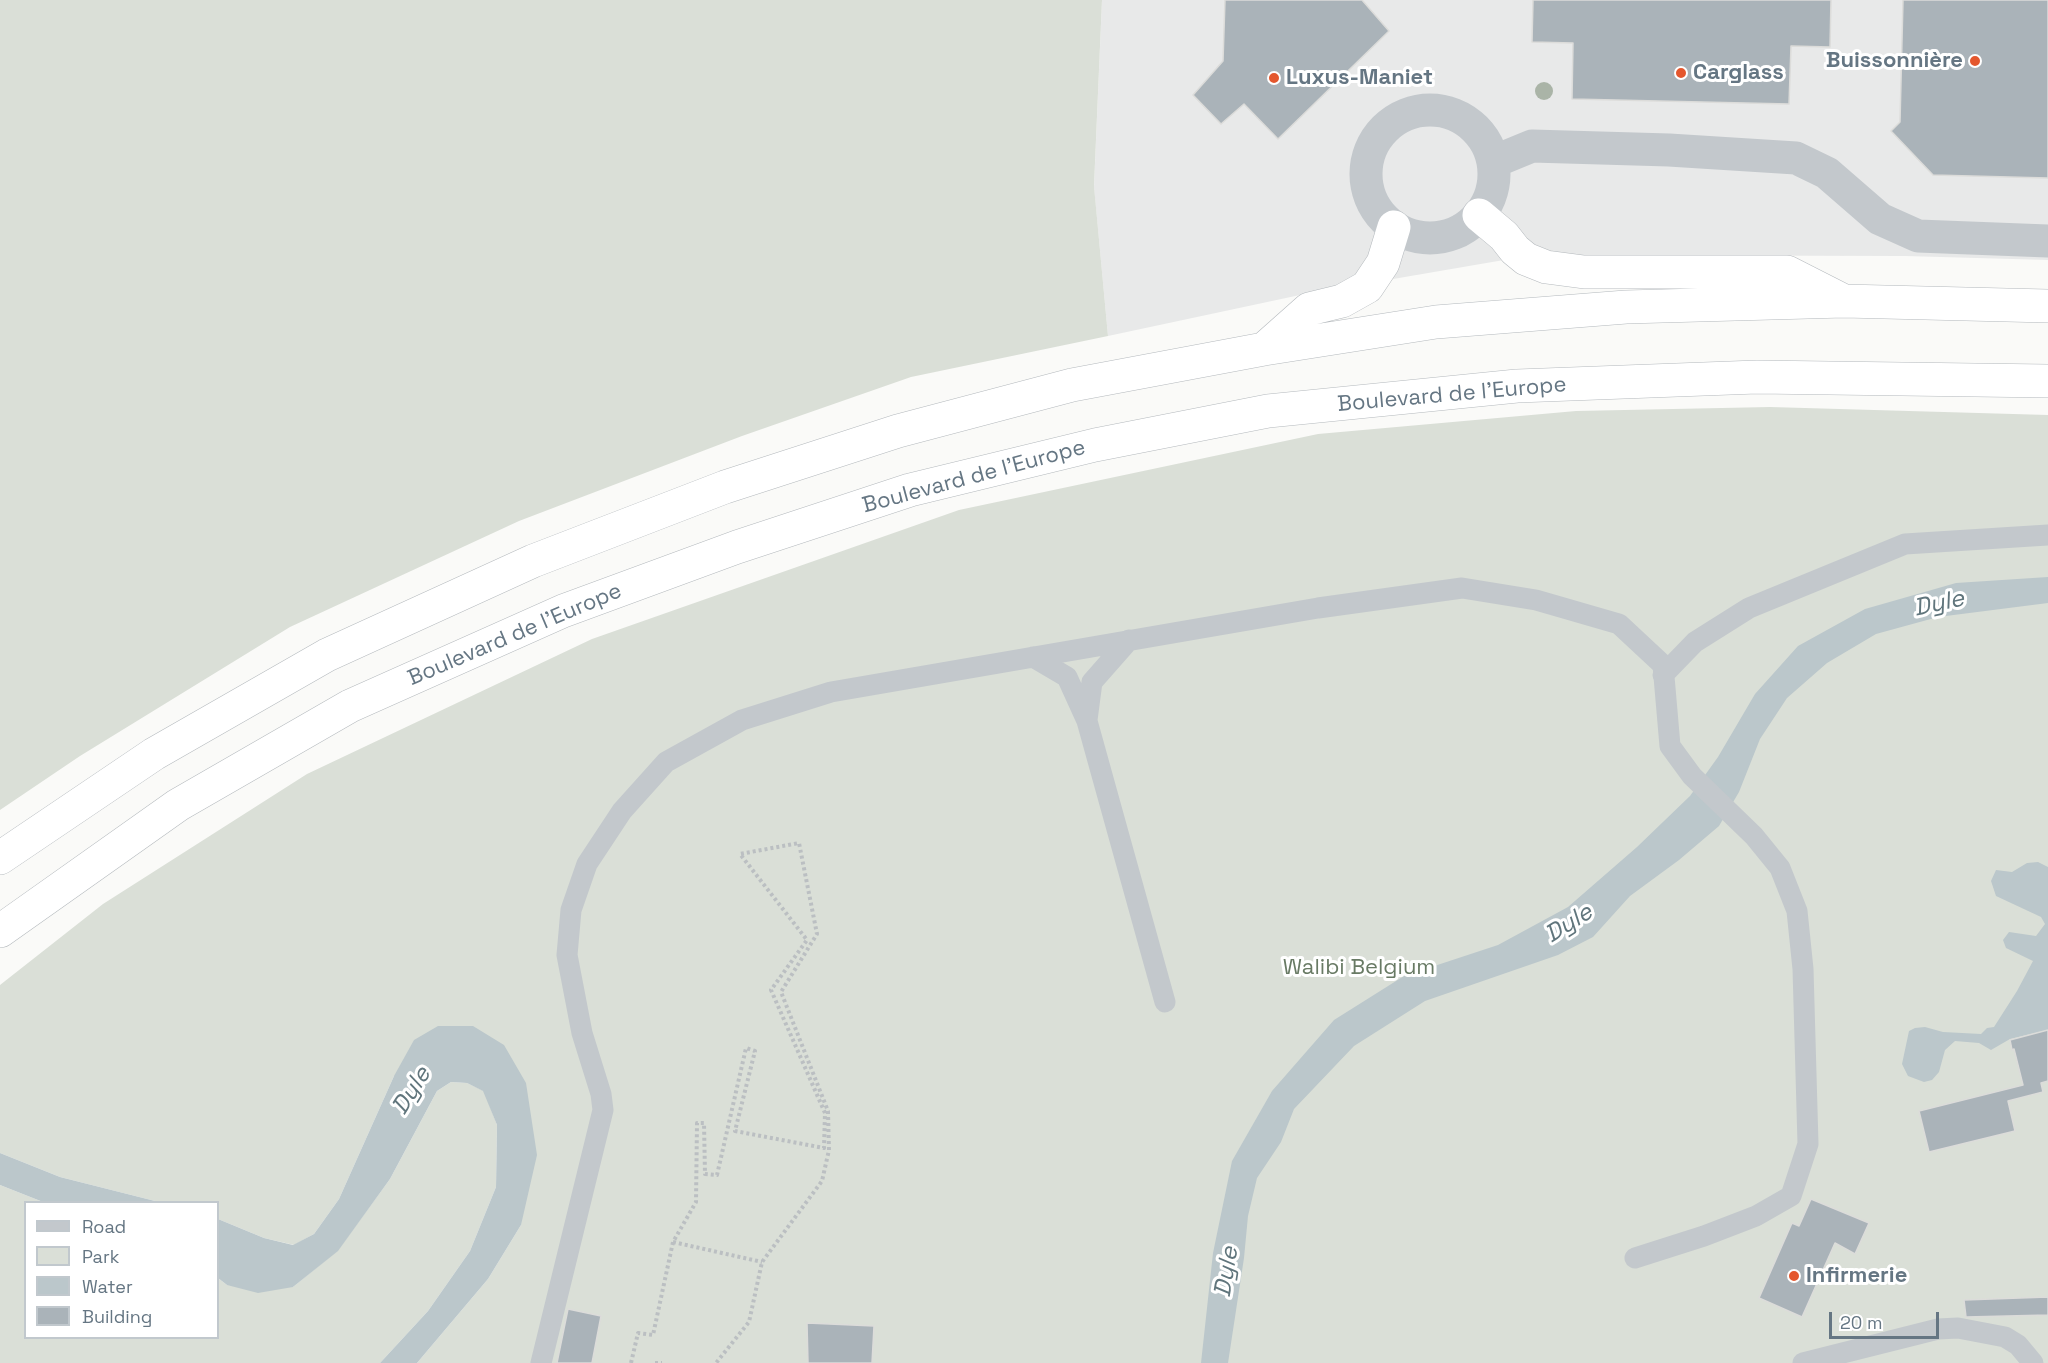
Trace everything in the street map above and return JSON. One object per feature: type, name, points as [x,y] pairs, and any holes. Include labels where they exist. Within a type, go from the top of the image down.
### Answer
[{"type":"highway","points":[[1479,215],[1526,259],[1546,267],[1584,273],[1787,272],[1844,301]]},
{"type":"highway","points":[[1264,348],[1309,309],[1342,301],[1367,287],[1383,263],[1394,227]]},
{"type":"highway","points":[[0,858],[154,754],[327,656],[533,561],[725,487],[898,431],[1072,385],[1264,348],[1436,322],[1626,307],[1844,301],[2048,306]]},
{"type":"highway","name":"Boulevard de l'Europe","points":[[0,931],[178,805],[350,706],[563,611],[738,547],[910,490],[1095,445],[1268,411],[1517,386],[1756,377],[2048,381]]},
{"type":"street","points":[[1423,110],[1446,112],[1468,122],[1484,139],[1493,162],[1492,190],[1479,215],[1465,228],[1448,235],[1430,238],[1411,235],[1394,227],[1379,213],[1370,196],[1366,176],[1369,153],[1381,132],[1400,117],[1423,110]]},
{"type":"street","points":[[1493,162],[1532,146],[1669,150],[1796,158],[1827,173],[1880,219],[1918,236],[2048,241]]},
{"type":"lane","points":[[1663,675],[1695,642],[1749,608],[1905,544],[2048,535]]},
{"type":"lane","points":[[541,1363],[603,1110],[602,1094],[582,1033],[567,954],[571,910],[587,864],[622,811],[666,762],[742,720],[831,692],[1318,608],[1462,588],[1536,600],[1619,624],[1663,665],[1670,746],[1692,776],[1754,836],[1780,868],[1797,911],[1803,969],[1808,1144],[1791,1196],[1756,1216],[1704,1236],[1635,1258]]},
{"type":"lane","points":[[1087,721],[1092,682],[1129,640]]},
{"type":"lane","points":[[1033,657],[1066,677],[1087,721],[1165,1002]]},
{"type":"lane","points":[[1803,1363],[1938,1329],[1959,1328],[2005,1337],[2018,1345],[2034,1363]]},
{"type":"path","points":[[631,1363],[638,1333],[653,1335],[673,1242],[696,1202],[697,1123],[704,1123],[705,1174],[717,1175],[746,1048],[755,1051],[735,1131],[824,1148],[825,1113],[771,990],[807,940],[740,854],[799,843],[817,934],[781,992],[828,1111],[829,1150],[822,1181],[762,1262],[750,1322],[716,1363]]},
{"type":"path","points":[[673,1242],[762,1262]]},
{"type":"path","points":[[655,1363],[662,1363]]},
{"type":"shaded area","points":[[1102,0],[2048,0],[2048,260],[1905,256],[1533,255],[1300,295],[1108,336],[1094,187]]},
{"type":"green space","points":[[0,0],[1102,0],[1094,186],[1108,336],[911,377],[742,436],[519,521],[290,627],[80,756],[0,810]]},
{"type":"green space","name":"Walibi Belgium","points":[[1770,407],[2048,415],[2048,1363],[417,1363],[488,1279],[521,1225],[526,1083],[394,1076],[339,1199],[314,1234],[294,1245],[264,1238],[219,1219],[219,1201],[155,1201],[60,1177],[0,1153],[0,985],[103,904],[307,774],[592,639],[959,510],[1318,434],[1576,411]]},
{"type":"green space","points":[[451,1082],[467,1083],[484,1091],[497,1125],[496,1187],[470,1251],[428,1311],[380,1363],[0,1363],[0,1185],[40,1201],[24,1201],[24,1339],[219,1339],[219,1279],[227,1285],[293,1287],[338,1250],[390,1179],[437,1091]]},
{"type":"water","name":"Dyle","points":[[2048,577],[2048,603],[1938,617],[1876,634],[1827,663],[1787,698],[1760,739],[1739,792],[1719,826],[1679,860],[1630,896],[1593,937],[1558,955],[1425,1001],[1354,1046],[1294,1109],[1281,1142],[1257,1178],[1248,1216],[1228,1363],[1201,1363],[1213,1253],[1232,1161],[1272,1091],[1334,1020],[1404,976],[1498,945],[1568,907],[1637,847],[1690,796],[1718,757],[1755,694],[1798,646],[1865,609],[1956,583]]},
{"type":"water","points":[[2038,862],[2048,867],[2048,1030],[2010,1039],[1991,1050],[1979,1043],[1955,1041],[1945,1050],[1939,1072],[1932,1080],[1924,1082],[1908,1076],[1902,1064],[1909,1031],[1925,1027],[1943,1032],[1981,1034],[1987,1028],[1994,1027],[2017,991],[2033,961],[2006,948],[2003,940],[2009,932],[2036,936],[2045,924],[2041,917],[1996,896],[1991,881],[1996,870],[2012,872],[2027,863]]},
{"type":"water","name":"Dyle","points":[[438,1026],[473,1026],[504,1045],[526,1083],[537,1155],[521,1225],[488,1279],[417,1363],[380,1363],[428,1311],[470,1251],[496,1187],[497,1125],[483,1091],[467,1083],[451,1082],[437,1091],[390,1179],[338,1251],[293,1287],[258,1293],[227,1285],[219,1279],[219,1219],[264,1238],[293,1245],[314,1234],[339,1199],[394,1076],[414,1040]]},
{"type":"water","points":[[0,1153],[60,1177],[155,1201],[40,1201],[0,1185]]},
{"type":"building","name":"Luxus-Maniet","points":[[1225,0],[1362,0],[1389,31],[1278,139],[1244,104],[1221,124],[1193,95],[1223,61]]},
{"type":"building","name":"Carglass","points":[[1533,0],[1831,0],[1830,47],[1791,46],[1789,104],[1572,99],[1573,43],[1532,42]]},
{"type":"building","name":"Buissonnière","points":[[1903,0],[2048,0],[2048,178],[1933,175],[1891,131],[1900,122]]},
{"type":"building","points":[[2048,1030],[2048,1081],[2041,1083],[2043,1092],[2008,1101],[2015,1131],[1929,1152],[1919,1111],[2023,1085],[2010,1040]]},
{"type":"building","name":"Infirmerie","points":[[1811,1199],[1869,1223],[1855,1254],[1835,1243],[1802,1317],[1759,1298],[1792,1223],[1799,1226]]},
{"type":"building","points":[[2048,1297],[2048,1315],[1966,1317],[1964,1300]]},
{"type":"building","points":[[568,1309],[601,1316],[592,1363],[557,1363]]},
{"type":"building","points":[[807,1323],[874,1326],[872,1363],[808,1363]]},
{"type":"place","name":"Buissonnière","points":[[1975,61]]},
{"type":"place","name":"Carglass","points":[[1681,73]]},
{"type":"place","name":"Luxus-Maniet","points":[[1274,78]]},
{"type":"place","name":"Infirmerie","points":[[1794,1276]]}]
